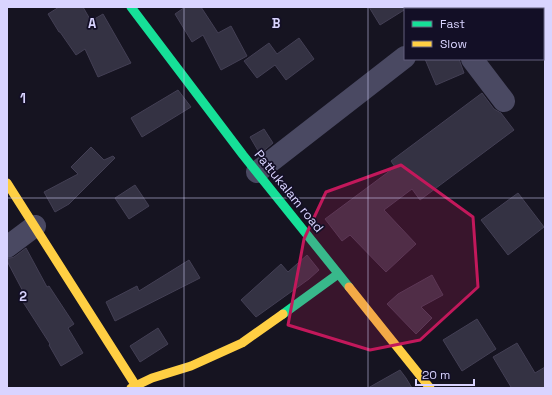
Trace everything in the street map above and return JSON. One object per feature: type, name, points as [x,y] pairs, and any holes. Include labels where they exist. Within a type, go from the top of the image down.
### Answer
[{"type":"main road","name":"Pattukalam road","points":[[131,7],[257,172],[430,388]]},
{"type":"main road","points":[[7,183],[35,226],[133,387],[152,378],[191,366],[242,343],[338,274]]},
{"type":"street","points":[[257,172],[404,58]]},
{"type":"street","points":[[473,60],[504,101]]},
{"type":"street","points":[[7,247],[35,226]]},
{"type":"highlighted area","points":[[401,165],[473,217],[478,287],[420,340],[370,350],[288,325],[304,239],[326,192]]},
{"type":"building","points":[[59,7],[83,7],[91,21],[103,14],[131,63],[98,77],[85,49],[76,55],[48,14]]},
{"type":"building","points":[[185,7],[201,7],[218,33],[231,26],[247,56],[221,70],[203,35],[192,42],[175,14]]},
{"type":"building","points":[[369,7],[409,7],[404,8],[404,10],[380,25]]},
{"type":"building","points":[[299,38],[314,59],[286,80],[275,65],[257,78],[244,61],[269,43],[277,54]]},
{"type":"building","points":[[425,60],[459,60],[464,73],[436,85]]},
{"type":"building","points":[[178,90],[191,107],[142,137],[131,118]]},
{"type":"building","points":[[482,93],[494,109],[501,113],[514,130],[420,200],[412,189],[384,210],[416,244],[386,272],[350,235],[342,241],[325,219],[395,167],[391,161]]},
{"type":"building","points":[[264,129],[273,143],[260,154],[250,137]]},
{"type":"building","points":[[91,147],[104,160],[113,156],[115,158],[69,204],[55,212],[44,192],[78,174],[71,167]]},
{"type":"building","points":[[135,185],[149,206],[129,219],[115,198]]},
{"type":"building","points":[[518,193],[544,227],[508,255],[481,220]]},
{"type":"building","points":[[26,248],[47,287],[49,286],[74,324],[68,328],[83,353],[61,366],[49,345],[50,344],[23,302],[27,299],[7,261],[7,259],[14,257]]},
{"type":"building","points":[[307,255],[319,270],[309,279],[256,317],[241,300],[281,264],[288,272]]},
{"type":"building","points":[[189,260],[200,278],[115,321],[106,302],[137,286],[139,291]]},
{"type":"building","points":[[432,275],[443,295],[421,307],[432,318],[416,334],[387,304],[398,294]]},
{"type":"building","points":[[477,319],[496,349],[462,371],[443,340]]},
{"type":"building","points":[[158,328],[168,344],[140,362],[130,346]]},
{"type":"building","points":[[517,343],[535,373],[545,367],[545,388],[510,388],[511,387],[493,357]]},
{"type":"building","points":[[400,370],[412,388],[368,388]]},
{"type":"traffic: fast","points":[[131,7],[243,155],[349,287]]},
{"type":"traffic: fast","points":[[283,314],[338,274]]},
{"type":"traffic: slow","points":[[7,183],[136,386]]},
{"type":"traffic: slow","points":[[349,287],[430,388]]},
{"type":"traffic: slow","points":[[131,388],[152,378],[191,366],[242,343],[283,314]]}]
